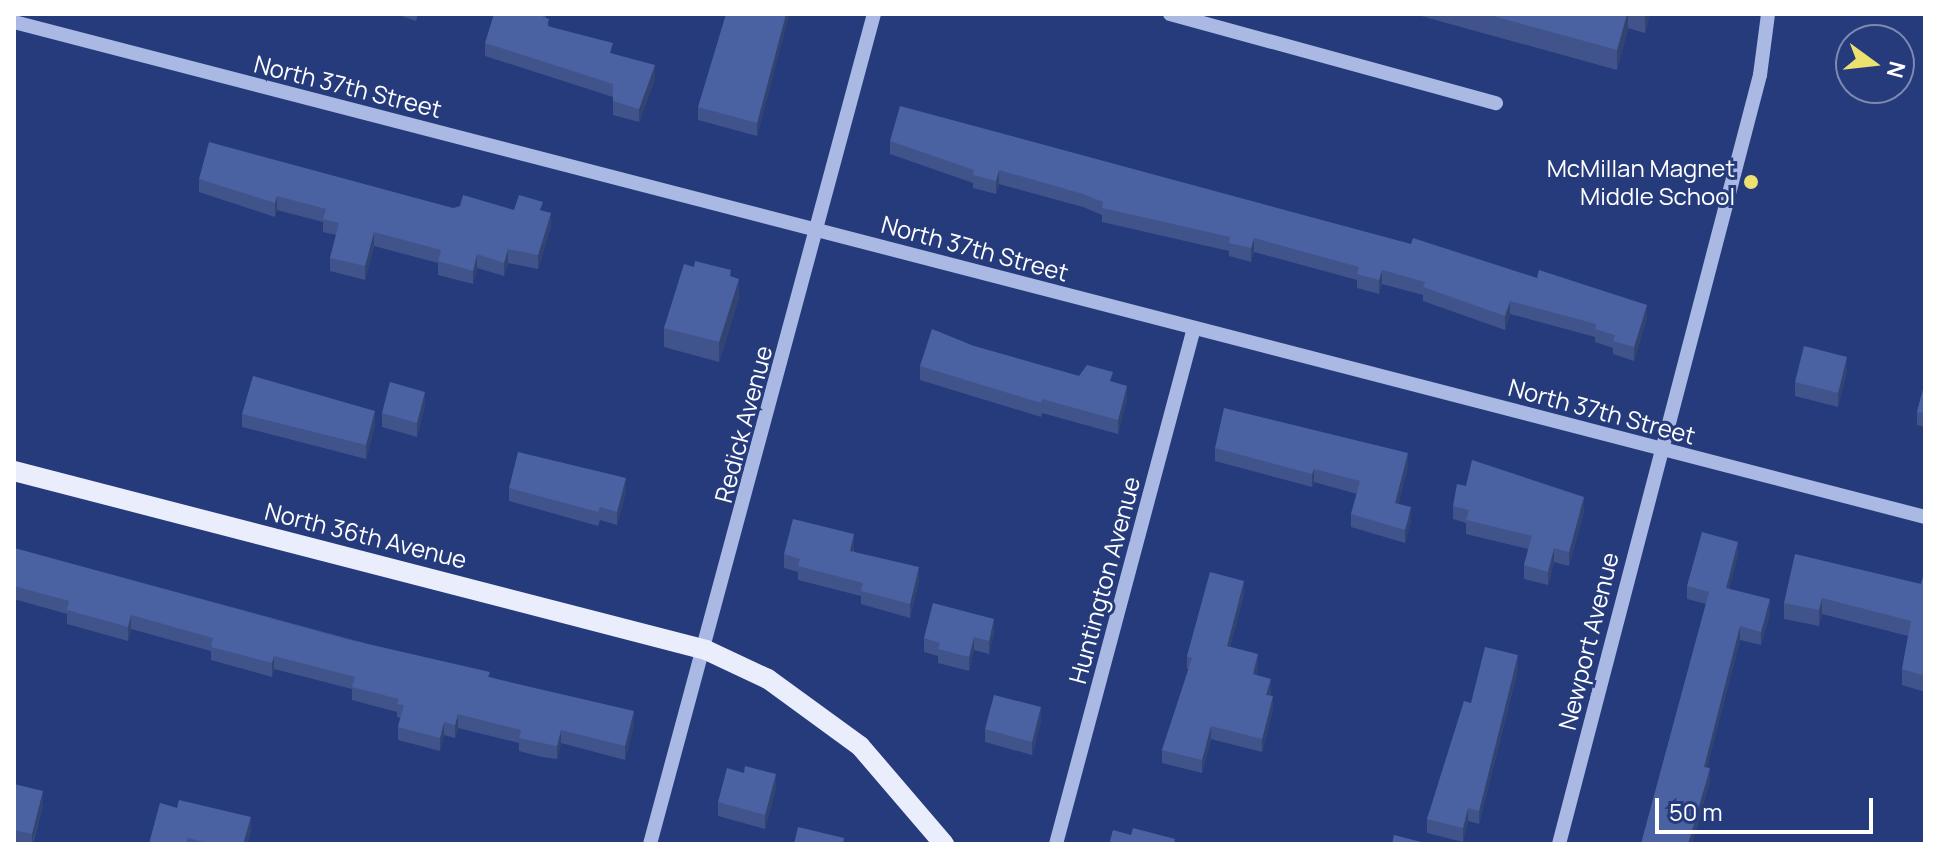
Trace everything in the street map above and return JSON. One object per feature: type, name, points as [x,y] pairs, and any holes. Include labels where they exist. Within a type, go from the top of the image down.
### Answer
[{"type":"main road","name":"North 36th Avenue","points":[[14,471],[706,650],[768,679],[848,736],[885,771],[944,844]]},
{"type":"street","name":"Redick Avenue","points":[[650,844],[706,650],[874,14]]},
{"type":"street","points":[[1170,14],[1496,103]]},
{"type":"street","name":"Newport Avenue","points":[[1559,844],[1660,448],[1760,75],[1768,14]]},
{"type":"street","name":"North 37th Street","points":[[14,22],[1925,517]]},
{"type":"street","name":"Huntington Avenue","points":[[1056,844],[1194,328]]},
{"type":"building","points":[[494,14],[544,14],[543,17],[549,19],[547,26],[613,43],[610,53],[655,65],[639,109],[613,101],[613,84],[485,43]]},
{"type":"building","points":[[726,14],[786,14],[757,123],[698,107]]},
{"type":"building","points":[[1486,14],[1627,14],[1617,50]]},
{"type":"building","points":[[900,106],[1411,244],[1413,238],[1537,278],[1539,270],[1647,305],[1634,347],[1613,341],[1615,335],[1595,329],[1596,324],[1510,301],[1505,316],[1423,287],[1425,282],[1382,270],[1379,280],[1357,274],[1359,267],[1254,238],[1251,248],[1229,243],[1230,237],[1102,208],[1103,202],[1083,194],[999,170],[996,181],[973,175],[974,170],[890,141]]},
{"type":"building","points":[[209,142],[453,208],[460,206],[463,195],[514,210],[519,195],[543,202],[540,210],[551,213],[538,255],[508,249],[504,263],[477,254],[473,271],[438,261],[441,250],[374,232],[365,266],[330,258],[339,223],[323,219],[326,209],[277,196],[275,203],[199,179]]},
{"type":"building","points":[[695,261],[731,270],[730,276],[739,279],[719,342],[664,328],[684,264],[694,267]]},
{"type":"building","points":[[932,329],[974,346],[1079,376],[1087,365],[1113,372],[1110,381],[1127,386],[1118,420],[1042,399],[1041,403],[920,366]]},
{"type":"building","points":[[1804,346],[1847,357],[1838,393],[1795,382]]},
{"type":"building","points":[[253,376],[375,411],[366,445],[242,414]]},
{"type":"building","points":[[390,382],[425,392],[417,423],[382,413]]},
{"type":"building","points":[[1925,382],[1925,413],[1917,412]]},
{"type":"building","points":[[1224,408],[1408,453],[1395,503],[1411,507],[1405,530],[1351,514],[1360,481],[1314,469],[1312,474],[1215,448]]},
{"type":"building","points":[[518,452],[626,478],[617,512],[600,507],[598,512],[509,488]]},
{"type":"building","points":[[1472,460],[1584,497],[1569,552],[1554,548],[1548,572],[1524,565],[1532,536],[1466,520],[1469,510],[1453,506],[1457,484],[1466,486]]},
{"type":"building","points":[[793,519],[854,534],[850,551],[919,567],[910,604],[861,591],[863,583],[798,566],[800,559],[784,554]]},
{"type":"building","points":[[1702,532],[1738,542],[1726,588],[1770,599],[1761,632],[1740,626],[1704,767],[1710,768],[1688,844],[1641,844],[1709,592],[1687,586]]},
{"type":"building","points":[[14,548],[346,639],[490,672],[488,677],[634,711],[625,746],[561,730],[557,746],[519,738],[521,730],[458,714],[455,725],[444,722],[440,738],[398,727],[404,705],[397,704],[399,699],[352,687],[355,677],[274,656],[272,663],[211,647],[213,638],[131,615],[128,627],[67,610],[69,601],[14,586]]},
{"type":"building","points":[[1795,554],[1921,584],[1925,577],[1925,676],[1902,669],[1911,621],[1822,598],[1819,610],[1784,603]]},
{"type":"building","points":[[1210,572],[1244,581],[1227,646],[1258,654],[1253,674],[1271,679],[1266,695],[1273,696],[1262,739],[1211,726],[1202,760],[1162,750],[1192,658],[1187,656]]},
{"type":"building","points":[[933,603],[994,619],[989,641],[974,637],[969,657],[938,649],[940,643],[924,638]]},
{"type":"building","points":[[1485,647],[1518,655],[1479,811],[1468,808],[1463,828],[1427,819],[1464,701],[1471,703]]},
{"type":"building","points":[[994,695],[1041,707],[1032,742],[985,729]]},
{"type":"building","points":[[745,766],[776,774],[765,815],[718,802],[727,768],[744,773]]},
{"type":"building","points":[[14,784],[43,791],[32,834],[14,830]]},
{"type":"building","points":[[179,800],[251,817],[243,844],[211,844],[188,838],[186,844],[149,844],[160,803],[177,808]]},
{"type":"building","points":[[798,827],[844,838],[843,844],[794,844]]},
{"type":"building","points":[[1133,828],[1175,839],[1174,844],[1109,844],[1113,830],[1131,835]]},
{"type":"building","points":[[1394,835],[1425,843],[1425,844],[1392,844]]},
{"type":"place","name":"McMillan Magnet Middle School","points":[[1751,182]]}]
